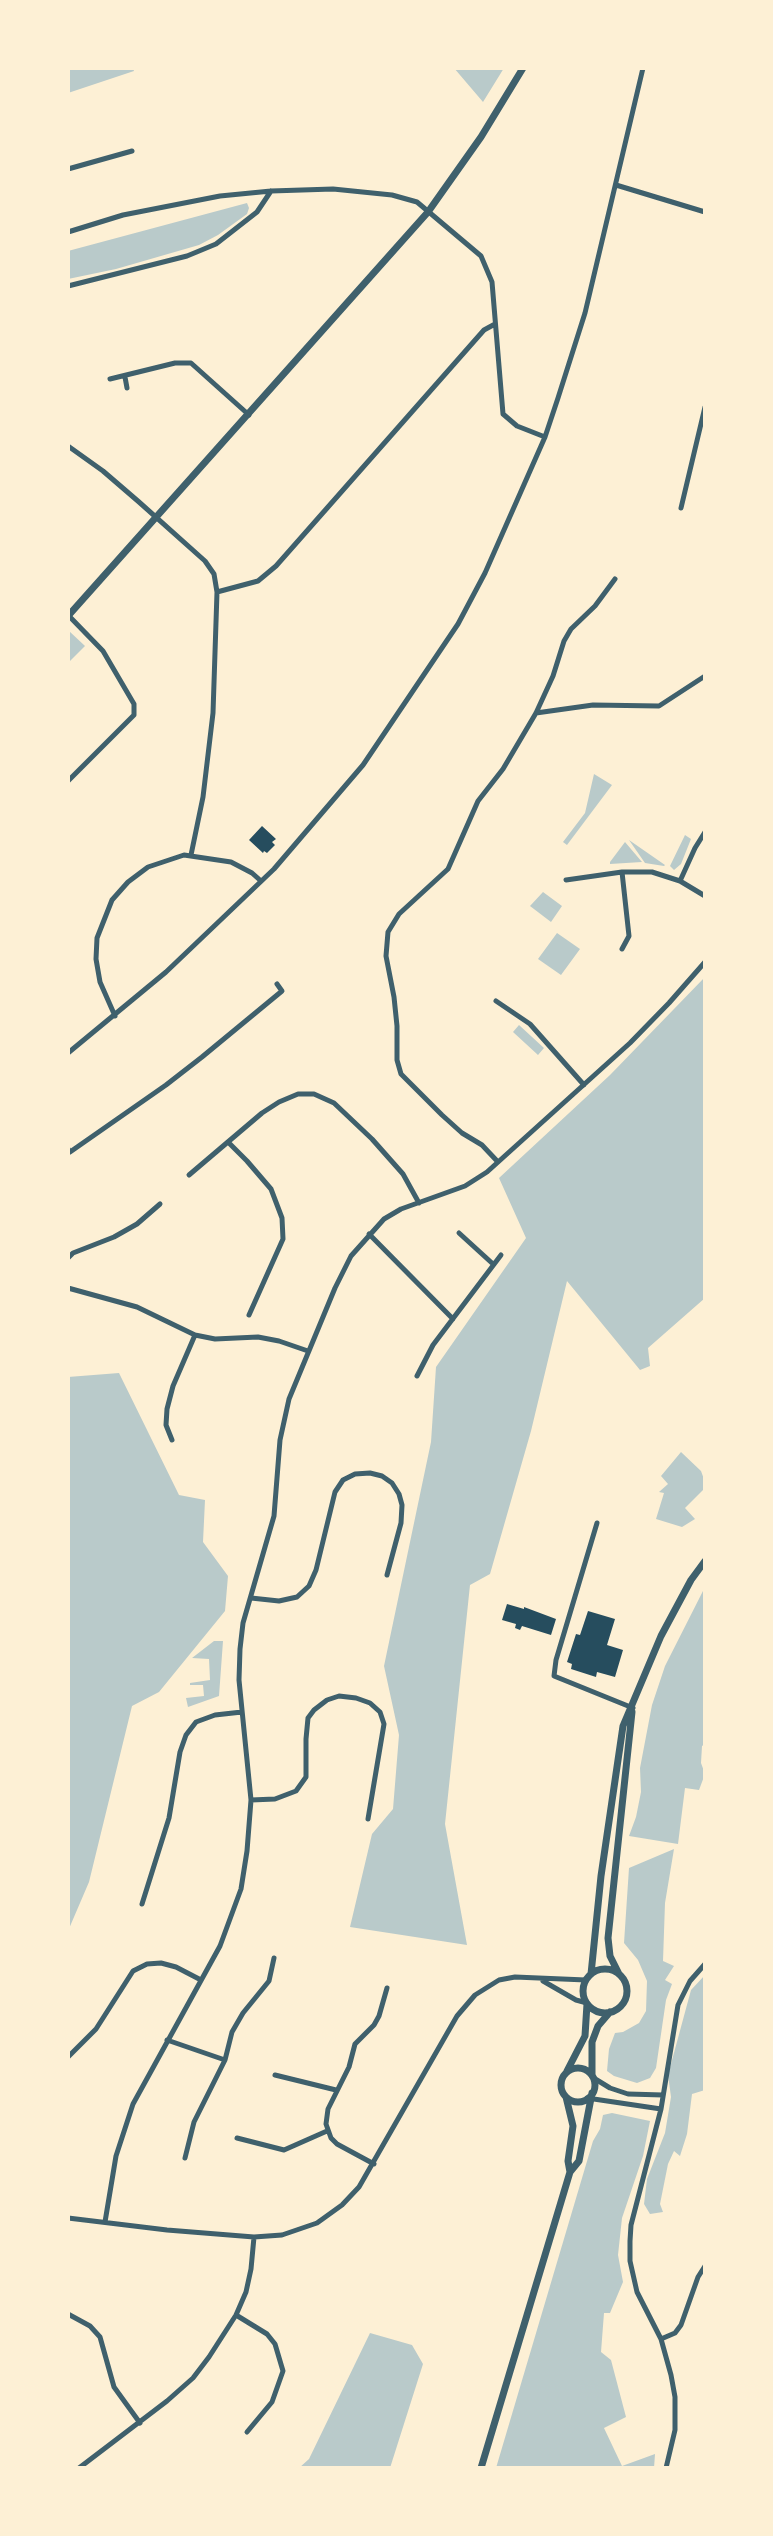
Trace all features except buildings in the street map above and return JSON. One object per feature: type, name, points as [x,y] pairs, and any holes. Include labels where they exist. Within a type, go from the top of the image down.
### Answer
[{"type":"street","points":[[68,781],[134,715],[134,704],[103,651],[69,616],[428,212],[467,158],[523,68]]},
{"type":"street","points":[[68,1053],[183,956],[261,881],[316,822],[363,765],[458,624],[485,573],[545,437],[585,313],[643,68]]},
{"type":"street","points":[[68,169],[132,151]]},
{"type":"street","points":[[616,185],[705,212]]},
{"type":"street","points":[[68,232],[135,213],[220,196],[271,191],[333,189],[391,195],[417,202],[481,256],[492,282],[503,414],[517,426],[545,437]]},
{"type":"street","points":[[68,286],[177,259],[216,244],[257,212],[271,191]]},
{"type":"street","points":[[217,592],[258,581],[276,566],[484,330],[495,324]]},
{"type":"street","points":[[110,379],[175,363],[191,363],[249,415]]},
{"type":"street","points":[[124,377],[127,388]]},
{"type":"street","points":[[681,508],[705,407]]},
{"type":"street","points":[[68,446],[103,471],[157,518],[205,561],[214,574],[217,592],[212,727],[203,797],[191,855]]},
{"type":"street","points":[[498,1162],[482,1145],[450,1122],[401,1074],[397,1060],[397,1016],[386,945],[388,932],[398,914],[448,869],[478,800],[503,769],[536,713],[553,676],[564,641],[571,629],[595,606],[615,579]]},
{"type":"street","points":[[536,713],[593,705],[659,706],[705,676]]},
{"type":"street","points":[[680,881],[705,832]]},
{"type":"street","points":[[115,1016],[100,982],[96,959],[97,938],[112,900],[128,882],[148,867],[184,855],[230,862],[252,873],[261,881]]},
{"type":"street","points":[[622,872],[629,936],[622,949]]},
{"type":"street","points":[[566,880],[622,872],[652,872],[680,881],[705,895]]},
{"type":"street","points":[[105,2222],[116,2156],[133,2104],[224,1936],[241,1889],[251,1800],[242,1712],[240,1650],[243,1623],[274,1517],[280,1440],[289,1399],[351,1256],[384,1219],[465,1186],[498,1162],[662,1011],[705,962]]},
{"type":"street","points":[[68,1149],[70,1152],[184,1071],[282,991],[277,984]]},
{"type":"street","points":[[496,1002],[530,1024],[584,1085]]},
{"type":"street","points":[[189,1175],[262,1113],[298,1094],[314,1094],[334,1104],[372,1139],[403,1174],[419,1203]]},
{"type":"street","points":[[229,1143],[271,1189],[282,1218],[283,1239],[249,1315]]},
{"type":"street","points":[[68,1258],[73,1253],[114,1237],[137,1224],[160,1204]]},
{"type":"street","points":[[459,1233],[494,1264]]},
{"type":"street","points":[[369,1234],[453,1319]]},
{"type":"street","points":[[417,1376],[433,1345],[501,1255]]},
{"type":"street","points":[[68,1287],[137,1307],[195,1335],[215,1339],[258,1337],[308,1351]]},
{"type":"street","points":[[173,1440],[166,1425],[167,1409],[173,1386],[195,1335]]},
{"type":"street","points":[[251,1598],[279,1601],[298,1597],[309,1586],[316,1570],[335,1492],[343,1480],[355,1474],[370,1473],[382,1476],[399,1494],[402,1505],[401,1522],[387,1575]]},
{"type":"street","points":[[597,1523],[556,1660],[554,1676],[633,1708]]},
{"type":"street","points":[[570,2172],[568,2161],[573,2126],[561,2084],[585,2036],[587,2003],[583,1992],[588,1977],[620,1739],[661,1636],[705,1561]]},
{"type":"street","points":[[251,1800],[275,1799],[296,1791],[306,1777],[306,1740],[309,1718],[314,1710],[327,1700],[339,1696],[356,1698],[370,1703],[380,1712],[384,1724],[368,1819]]},
{"type":"street","points":[[481,2468],[570,2172],[579,2161],[594,2082],[591,2045],[598,2026],[610,2012],[621,2005],[626,1994],[624,1981],[610,1956],[608,1938],[633,1708]]},
{"type":"street","points":[[142,1904],[169,1818],[180,1752],[186,1735],[196,1722],[215,1715],[242,1712]]},
{"type":"street","points":[[185,2158],[194,2122],[225,2060],[232,2032],[243,2013],[269,1981],[274,1958]]},
{"type":"street","points":[[68,2057],[96,2029],[133,1971],[147,1964],[161,1963],[176,1966],[201,1980]]},
{"type":"street","points":[[666,2468],[675,2430],[675,2397],[661,2339],[637,2292],[630,2261],[631,2225],[661,2109],[678,2005],[684,1990],[705,1964]]},
{"type":"street","points":[[68,2218],[254,2237],[291,2233],[327,2217],[348,2200],[374,2164],[457,2016],[466,2003],[484,1988],[499,1980],[521,1977],[588,1977],[603,1969],[619,1974]]},
{"type":"street","points":[[540,1979],[597,2011],[610,2012]]},
{"type":"street","points":[[374,2164],[337,2144],[327,2131],[328,2109],[349,2067],[355,2044],[379,2015],[387,1988]]},
{"type":"street","points":[[167,2040],[225,2060]]},
{"type":"street","points":[[567,2072],[579,2068],[586,2070],[610,2088],[628,2094],[663,2095]]},
{"type":"street","points":[[275,2074],[337,2090]]},
{"type":"street","points":[[566,2097],[577,2101],[590,2096],[661,2109]]},
{"type":"street","points":[[237,2138],[284,2150],[327,2131]]},
{"type":"street","points":[[79,2468],[140,2423],[193,2378],[209,2357],[236,2315],[246,2292],[254,2237]]},
{"type":"street","points":[[661,2339],[675,2333],[681,2325],[698,2277],[705,2266]]},
{"type":"street","points":[[68,2315],[90,2326],[100,2337],[114,2388],[140,2423]]},
{"type":"street","points":[[236,2315],[267,2334],[275,2344],[283,2371],[272,2402],[247,2432]]},
{"type":"shaded area","points":[[68,68],[133,68],[134,71],[68,93]]},
{"type":"shaded area","points":[[454,68],[504,68],[483,102]]},
{"type":"shaded area","points":[[247,203],[247,214],[199,245],[116,269],[68,279],[68,251]]},
{"type":"shaded area","points":[[68,630],[85,646],[68,663]]},
{"type":"shaded area","points":[[594,774],[612,785],[567,845],[563,842],[585,813]]},
{"type":"shaded area","points":[[685,835],[691,839],[681,864],[674,870],[670,866]]},
{"type":"shaded area","points":[[629,840],[665,865],[645,863]]},
{"type":"shaded area","points":[[625,842],[642,862],[610,864],[610,862]]},
{"type":"shaded area","points":[[543,892],[562,906],[551,922],[530,906]]},
{"type":"shaded area","points":[[557,933],[580,949],[561,975],[538,959]]},
{"type":"shaded area","points":[[705,977],[705,1298],[648,1348],[650,1366],[640,1370],[567,1281],[531,1431],[490,1574],[470,1585],[445,1824],[467,1945],[350,1927],[372,1834],[393,1809],[399,1735],[384,1666],[431,1442],[436,1367],[526,1238],[499,1178],[610,1075]]},
{"type":"shaded area","points":[[519,1025],[544,1048],[538,1055],[513,1032]]},
{"type":"shaded area","points":[[119,1373],[179,1495],[205,1500],[203,1542],[228,1576],[225,1611],[159,1692],[132,1706],[89,1882],[68,1931],[68,1377]]},
{"type":"shaded area","points":[[681,1452],[701,1471],[705,1482],[705,1488],[685,1508],[695,1519],[682,1527],[656,1519],[664,1493],[659,1492],[668,1484],[661,1476]]},
{"type":"shaded area","points":[[705,1587],[705,1744],[702,1746],[701,1763],[705,1774],[699,1790],[685,1788],[678,1844],[629,1836],[641,1792],[640,1768],[652,1705],[665,1666]]},
{"type":"shaded area","points":[[214,1641],[223,1641],[219,1696],[188,1707],[186,1698],[204,1696],[203,1685],[190,1683],[210,1680],[209,1659],[192,1658]]},
{"type":"shaded area","points":[[674,1849],[665,1903],[663,1961],[674,1966],[665,1980],[672,1984],[666,2000],[656,2068],[650,2078],[637,2083],[607,2071],[609,2049],[615,2033],[623,2032],[639,2023],[646,2011],[647,1981],[638,1960],[624,1943],[629,1868]]},
{"type":"shaded area","points":[[705,1975],[705,2090],[692,2094],[687,2134],[680,2156],[674,2151],[668,2164],[660,2204],[663,2212],[650,2214],[644,2204],[647,2179],[665,2133],[671,2097],[668,2075],[691,1990]]},
{"type":"shaded area","points":[[612,2113],[650,2121],[643,2156],[622,2218],[618,2255],[623,2282],[610,2313],[604,2313],[601,2352],[611,2360],[626,2417],[604,2428],[622,2466],[655,2454],[654,2468],[496,2468],[593,2141],[600,2129],[603,2115]]},
{"type":"shaded area","points":[[370,2333],[412,2345],[423,2364],[390,2468],[299,2468],[309,2459]]}]
